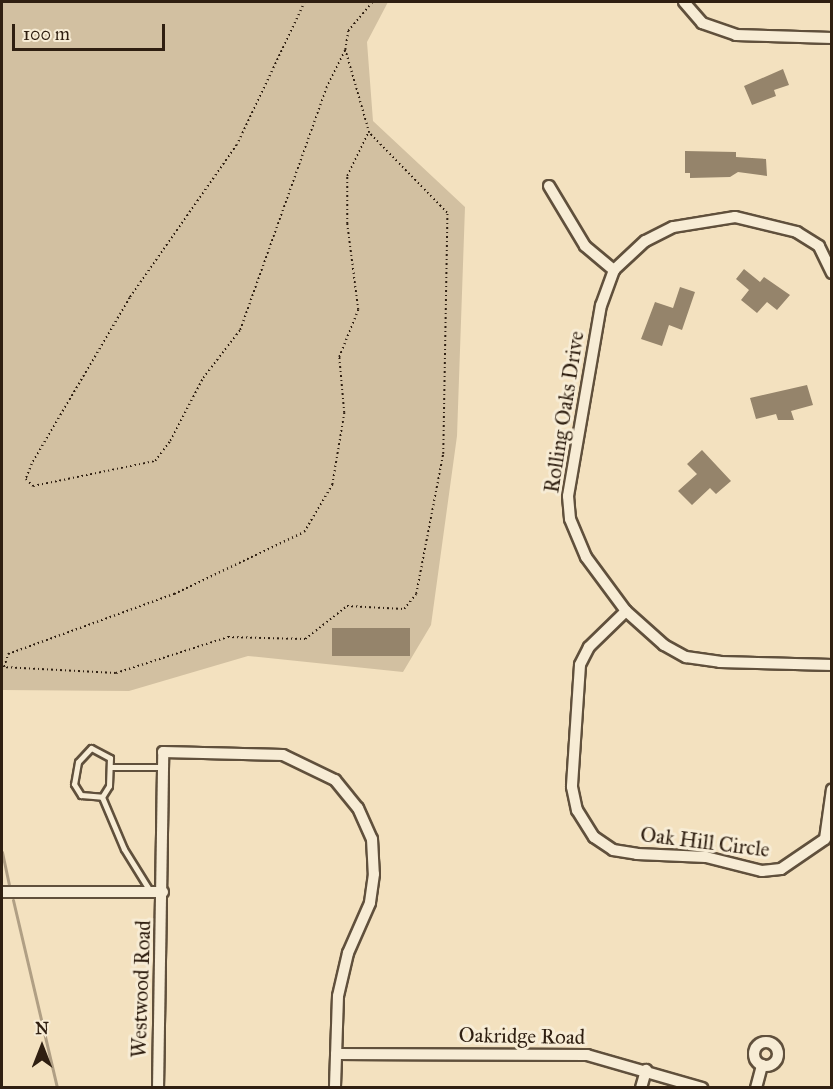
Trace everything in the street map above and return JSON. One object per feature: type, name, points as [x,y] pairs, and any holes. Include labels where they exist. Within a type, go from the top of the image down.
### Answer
[{"type":"street","points":[[684,2],[702,23],[736,35],[831,38]]},
{"type":"street","points":[[549,186],[585,246],[614,270]]},
{"type":"street","name":"Rolling Oaks Drive","points":[[831,273],[819,246],[797,232],[735,217],[673,226],[645,241],[614,270],[601,305],[568,496],[580,547],[626,611],[664,645],[687,657],[831,665]]},
{"type":"street","name":"Oak Hill Circle","points":[[626,611],[589,647],[580,664],[572,787],[577,810],[594,837],[613,850],[637,854],[706,857],[762,871],[781,869],[825,839],[831,789]]},
{"type":"street","name":"Westwood Road","points":[[158,1088],[163,892],[163,752],[283,755],[335,780],[358,808],[372,839],[374,874],[369,903],[348,953],[338,996],[336,1054]]},
{"type":"street","name":"Westwood Road","points":[[2,892],[163,892]]},
{"type":"street","name":"Oakridge Road","points":[[336,1054],[549,1052],[587,1055],[646,1070],[702,1088]]},
{"type":"street","points":[[335,1088],[336,1054]]},
{"type":"street","points":[[756,1088],[762,1065]]},
{"type":"street","points":[[641,1088],[646,1070]]},
{"type":"lane","points":[[102,797],[81,795],[74,774],[91,748],[106,752],[111,767],[102,797],[124,849],[151,892]]},
{"type":"lane","points":[[111,767],[163,767]]},
{"type":"path","points":[[305,2],[237,145],[130,298],[32,464],[27,479],[33,486],[155,461],[170,441],[203,378],[240,330],[326,88],[345,50],[348,31],[372,2]]},
{"type":"path","points":[[345,50],[369,133],[447,213],[443,454],[416,594],[404,609],[347,606],[305,639],[228,637],[116,673],[3,668],[8,654],[174,594],[304,532],[332,485],[344,413],[339,357],[358,310],[347,224],[347,176],[369,133]]},
{"type":"shaded area","points":[[2,2],[388,2],[367,42],[373,121],[465,207],[457,436],[431,625],[403,672],[248,656],[129,691],[2,690]]},
{"type":"building","points":[[783,69],[789,85],[774,90],[776,96],[752,105],[744,86]]},
{"type":"building","points":[[685,151],[736,152],[736,157],[766,159],[767,176],[738,172],[730,177],[690,178],[690,173],[685,173]]},
{"type":"building","points":[[744,269],[760,282],[764,277],[790,295],[777,310],[767,302],[757,313],[741,300],[749,290],[736,279]]},
{"type":"building","points":[[680,287],[695,292],[682,330],[669,325],[662,346],[641,339],[655,302],[673,308]]},
{"type":"building","points":[[807,385],[813,405],[791,411],[794,420],[778,420],[776,414],[756,419],[750,398]]},
{"type":"building","points":[[702,450],[731,481],[716,494],[710,488],[692,505],[678,491],[697,474],[687,464]]},
{"type":"building","points":[[332,628],[410,628],[410,656],[332,656]]},
{"type":"waterway","points":[[2,852],[9,884]]},
{"type":"waterway","points":[[13,900],[57,1088]]}]
